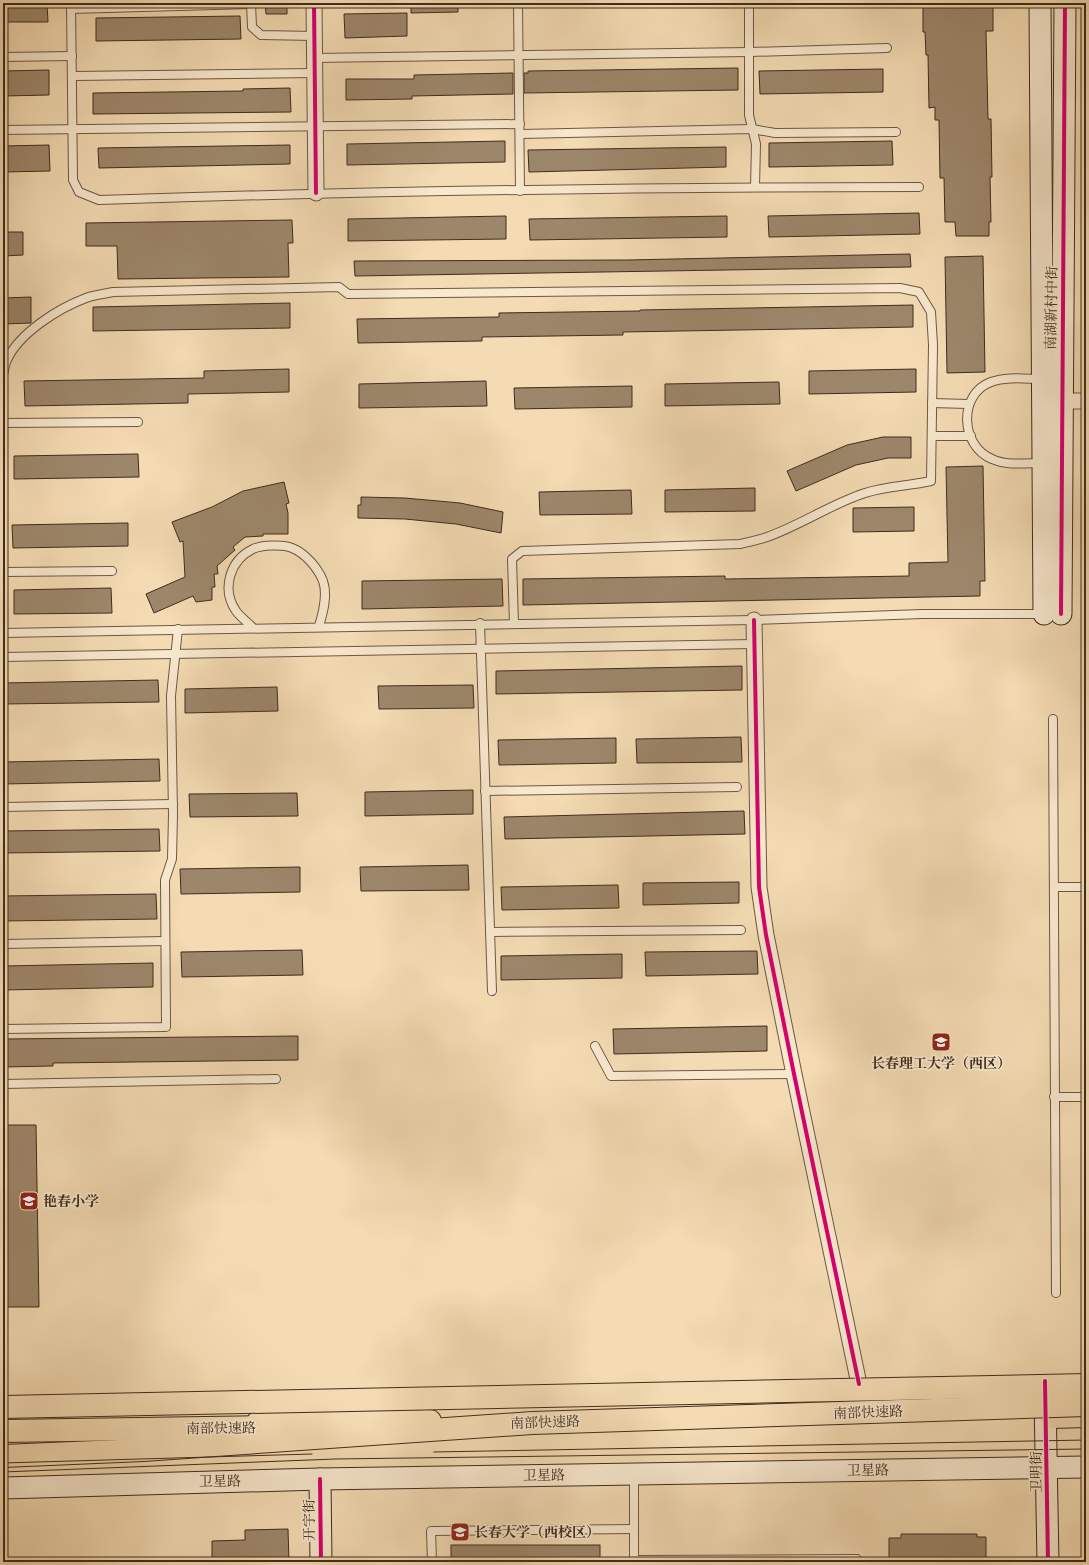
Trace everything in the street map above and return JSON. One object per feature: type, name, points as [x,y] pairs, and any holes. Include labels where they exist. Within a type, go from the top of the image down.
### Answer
[{"type":"main road","points":[[3,1396],[1086,1380]]},
{"type":"main road","name":"南部快速路","points":[[3,1407],[1086,1385]]},
{"type":"main road","name":"南部快速路","points":[[3,1431],[532,1423],[1086,1405]]},
{"type":"main road","points":[[3,1424],[1086,1416]]},
{"type":"main road","points":[[3,1456],[143,1450],[532,1423]]},
{"type":"street","points":[[314,3],[316,193]]},
{"type":"street","name":"南湖新村中街","points":[[1040,3],[1052,379],[1052,614]]},
{"type":"street","name":"南湖新村中街","points":[[1052,462],[1062,401],[1052,379],[1065,3]]},
{"type":"street","points":[[1062,401],[1086,401]]},
{"type":"street","points":[[754,620],[759,887],[766,936],[794,1074],[860,1384]]},
{"type":"street","name":"卫明街","points":[[1045,1381],[1048,1562]]},
{"type":"street","name":"卫星路","points":[[3,1488],[320,1479],[1086,1467]]},
{"type":"street","name":"开宇街","points":[[320,1479],[321,1562]]},
{"type":"lane","points":[[518,3],[520,191]]},
{"type":"lane","points":[[749,3],[749,115],[756,144],[755,187]]},
{"type":"lane","points":[[314,36],[261,34],[252,26],[251,4],[71,6],[74,180],[79,192],[99,200],[316,193],[755,187],[919,187]]},
{"type":"lane","points":[[72,76],[519,56],[886,48]]},
{"type":"lane","points":[[3,57],[72,56]]},
{"type":"lane","points":[[3,130],[520,124]]},
{"type":"lane","points":[[520,134],[752,129],[775,133],[896,132]]},
{"type":"lane","points":[[3,375],[5,360],[19,342],[39,325],[55,314],[86,298],[113,292],[339,287],[348,294],[900,288],[919,292],[931,312],[931,481],[866,492],[767,537],[740,544],[522,551],[512,558],[514,624]]},
{"type":"lane","points":[[1052,379],[1009,379],[992,382],[980,388],[973,394],[968,404],[967,418],[971,436],[976,448],[991,459],[1012,464],[1052,462]]},
{"type":"lane","points":[[932,403],[968,404]]},
{"type":"lane","points":[[3,423],[138,422]]},
{"type":"lane","points":[[932,436],[971,436]]},
{"type":"lane","points":[[253,628],[236,611],[229,597],[228,584],[231,571],[241,557],[253,549],[266,545],[292,547],[310,561],[323,582],[325,604],[319,626]]},
{"type":"lane","points":[[3,572],[112,571]]},
{"type":"lane","points":[[3,633],[480,623],[514,624],[754,620],[922,614],[1052,614]]},
{"type":"lane","points":[[480,623],[492,991]]},
{"type":"lane","points":[[3,1029],[166,1027],[165,880],[172,859],[173,804],[171,696],[178,629]]},
{"type":"lane","points":[[3,657],[754,644]]},
{"type":"lane","points":[[1053,719],[1056,1293]]},
{"type":"lane","points":[[486,791],[737,787]]},
{"type":"lane","points":[[3,807],[173,804]]},
{"type":"lane","points":[[1054,887],[1086,887]]},
{"type":"lane","points":[[490,932],[741,930]]},
{"type":"lane","points":[[3,944],[165,941]]},
{"type":"lane","points":[[596,1046],[611,1076],[794,1074]]},
{"type":"lane","points":[[3,1084],[276,1079]]},
{"type":"lane","points":[[1054,1097],[1086,1097]]},
{"type":"lane","points":[[634,1473],[634,1561],[857,1559],[857,1562]]},
{"type":"lane","points":[[432,1562],[431,1531],[634,1529]]},
{"type":"building","points":[[3,3],[47,3],[48,22],[3,22]]},
{"type":"building","points":[[265,3],[287,3],[287,14],[266,14]]},
{"type":"building","points":[[411,3],[458,3],[458,12],[411,13]]},
{"type":"building","points":[[923,3],[993,3],[993,31],[986,31],[988,119],[991,119],[992,177],[990,177],[991,222],[989,222],[989,236],[956,236],[955,222],[945,222],[944,178],[940,178],[939,120],[935,120],[935,107],[929,108],[928,55],[926,55],[925,32],[923,32]]},
{"type":"building","points":[[407,13],[407,36],[345,38],[344,14]]},
{"type":"building","points":[[240,16],[241,39],[96,41],[96,18]]},
{"type":"building","points":[[738,68],[738,90],[524,93],[524,73],[528,73],[528,71]]},
{"type":"building","points":[[883,69],[883,92],[760,94],[759,71]]},
{"type":"building","points":[[49,70],[49,95],[3,96],[3,71]]},
{"type":"building","points":[[513,73],[513,94],[412,96],[412,99],[346,100],[346,79],[414,79],[414,75]]},
{"type":"building","points":[[290,88],[291,112],[93,114],[93,93],[243,91],[243,89]]},
{"type":"building","points":[[505,141],[505,162],[347,165],[347,144]]},
{"type":"building","points":[[892,141],[893,165],[769,167],[769,143]]},
{"type":"building","points":[[49,145],[50,171],[3,172],[3,146]]},
{"type":"building","points":[[290,145],[290,164],[99,168],[98,148]]},
{"type":"building","points":[[726,147],[726,167],[529,172],[528,150]]},
{"type":"building","points":[[919,213],[920,234],[769,237],[768,216]]},
{"type":"building","points":[[506,216],[506,239],[348,241],[348,219]]},
{"type":"building","points":[[727,216],[727,237],[530,240],[529,219]]},
{"type":"building","points":[[292,220],[293,243],[288,243],[289,277],[118,279],[117,246],[86,246],[86,223]]},
{"type":"building","points":[[3,232],[23,232],[23,255],[3,256]]},
{"type":"building","points":[[910,254],[911,267],[355,276],[354,261],[627,260]]},
{"type":"building","points":[[983,256],[985,372],[947,373],[945,257]]},
{"type":"building","points":[[31,297],[31,323],[3,324],[3,298]]},
{"type":"building","points":[[290,303],[290,328],[93,331],[93,307]]},
{"type":"building","points":[[913,305],[913,327],[623,332],[623,335],[482,337],[482,341],[358,343],[357,319],[499,317],[499,313]]},
{"type":"building","points":[[289,369],[289,392],[188,394],[188,403],[25,406],[24,381],[204,378],[204,371]]},
{"type":"building","points":[[916,369],[916,392],[809,394],[809,371]]},
{"type":"building","points":[[486,381],[487,406],[359,408],[359,384]]},
{"type":"building","points":[[779,382],[780,404],[665,406],[665,384]]},
{"type":"building","points":[[632,386],[632,407],[515,409],[514,388]]},
{"type":"building","points":[[883,437],[911,437],[911,458],[888,458],[856,465],[796,491],[787,471],[847,445]]},
{"type":"building","points":[[138,454],[139,477],[14,479],[14,456]]},
{"type":"building","points":[[983,466],[985,581],[980,581],[980,596],[523,605],[523,579],[725,576],[725,579],[909,576],[909,563],[948,562],[946,467]]},
{"type":"building","points":[[284,482],[289,503],[286,504],[288,513],[288,534],[263,534],[263,536],[245,537],[233,547],[235,550],[217,566],[218,574],[214,574],[215,587],[212,587],[212,600],[196,602],[193,596],[154,613],[146,594],[185,577],[183,541],[180,542],[172,522],[212,507],[243,491]]},
{"type":"building","points":[[755,488],[755,511],[665,512],[665,490]]},
{"type":"building","points":[[631,490],[632,514],[540,515],[539,492]]},
{"type":"building","points":[[361,497],[405,498],[460,503],[503,512],[501,533],[456,524],[405,519],[358,518],[358,505],[361,505]]},
{"type":"building","points":[[914,507],[914,531],[853,532],[853,508]]},
{"type":"building","points":[[128,523],[128,546],[13,548],[12,525]]},
{"type":"building","points":[[502,579],[503,606],[362,609],[362,581]]},
{"type":"building","points":[[111,588],[112,613],[14,614],[14,590]]},
{"type":"building","points":[[742,666],[742,690],[496,694],[496,671]]},
{"type":"building","points":[[158,680],[159,702],[3,704],[3,683]]},
{"type":"building","points":[[473,685],[474,708],[379,709],[378,686]]},
{"type":"building","points":[[277,687],[278,711],[185,713],[185,689]]},
{"type":"building","points":[[741,737],[742,762],[637,763],[636,739]]},
{"type":"building","points":[[616,738],[616,763],[499,765],[498,740]]},
{"type":"building","points":[[159,759],[160,781],[3,784],[3,762]]},
{"type":"building","points":[[473,790],[473,814],[365,816],[365,792]]},
{"type":"building","points":[[297,793],[298,816],[190,817],[189,794]]},
{"type":"building","points":[[744,811],[745,834],[505,839],[504,817]]},
{"type":"building","points":[[159,829],[160,851],[3,853],[3,831]]},
{"type":"building","points":[[468,865],[469,890],[361,891],[360,867]]},
{"type":"building","points":[[300,867],[300,892],[181,894],[180,869]]},
{"type":"building","points":[[739,882],[739,903],[643,905],[643,883]]},
{"type":"building","points":[[618,885],[619,908],[502,910],[501,887]]},
{"type":"building","points":[[156,894],[157,919],[3,921],[3,896]]},
{"type":"building","points":[[302,950],[303,975],[182,977],[181,952]]},
{"type":"building","points":[[757,951],[758,974],[646,976],[645,952]]},
{"type":"building","points":[[622,954],[622,978],[501,980],[501,956]]},
{"type":"building","points":[[153,963],[153,987],[3,990],[3,966]]},
{"type":"building","points":[[767,1026],[767,1051],[614,1054],[613,1029]]},
{"type":"building","points":[[298,1036],[298,1060],[53,1063],[53,1066],[3,1067],[3,1039]]},
{"type":"building","points":[[3,1125],[36,1125],[39,1307],[3,1307]]},
{"type":"building","points":[[288,1529],[289,1562],[212,1562],[212,1541],[245,1540],[245,1530]]},
{"type":"building","points":[[901,1534],[977,1534],[977,1537],[986,1537],[986,1562],[889,1562],[889,1538],[901,1538]]},
{"type":"building","points":[[451,1545],[600,1545],[600,1562],[451,1562]]},
{"type":"tram line","points":[[434,1452],[1086,1440]]},
{"type":"tram line","points":[[3,1472],[335,1459],[1086,1449]]},
{"type":"tram line","points":[[3,1463],[312,1454]]},
{"type":"cycle path","points":[[314,3],[316,193]]},
{"type":"cycle path","points":[[1061,614],[1065,3]]},
{"type":"cycle path","points":[[754,620],[759,887],[766,935],[859,1384]]},
{"type":"cycle path","points":[[1045,1381],[1048,1562]]},
{"type":"cycle path","points":[[320,1479],[321,1562]]},
{"type":"place","name":"长春理工大学（西区）","points":[[941,1042]]},
{"type":"place","name":"艳春小学","points":[[29,1201]]},
{"type":"place","name":"长春大学（西校区）","points":[[460,1532]]}]
